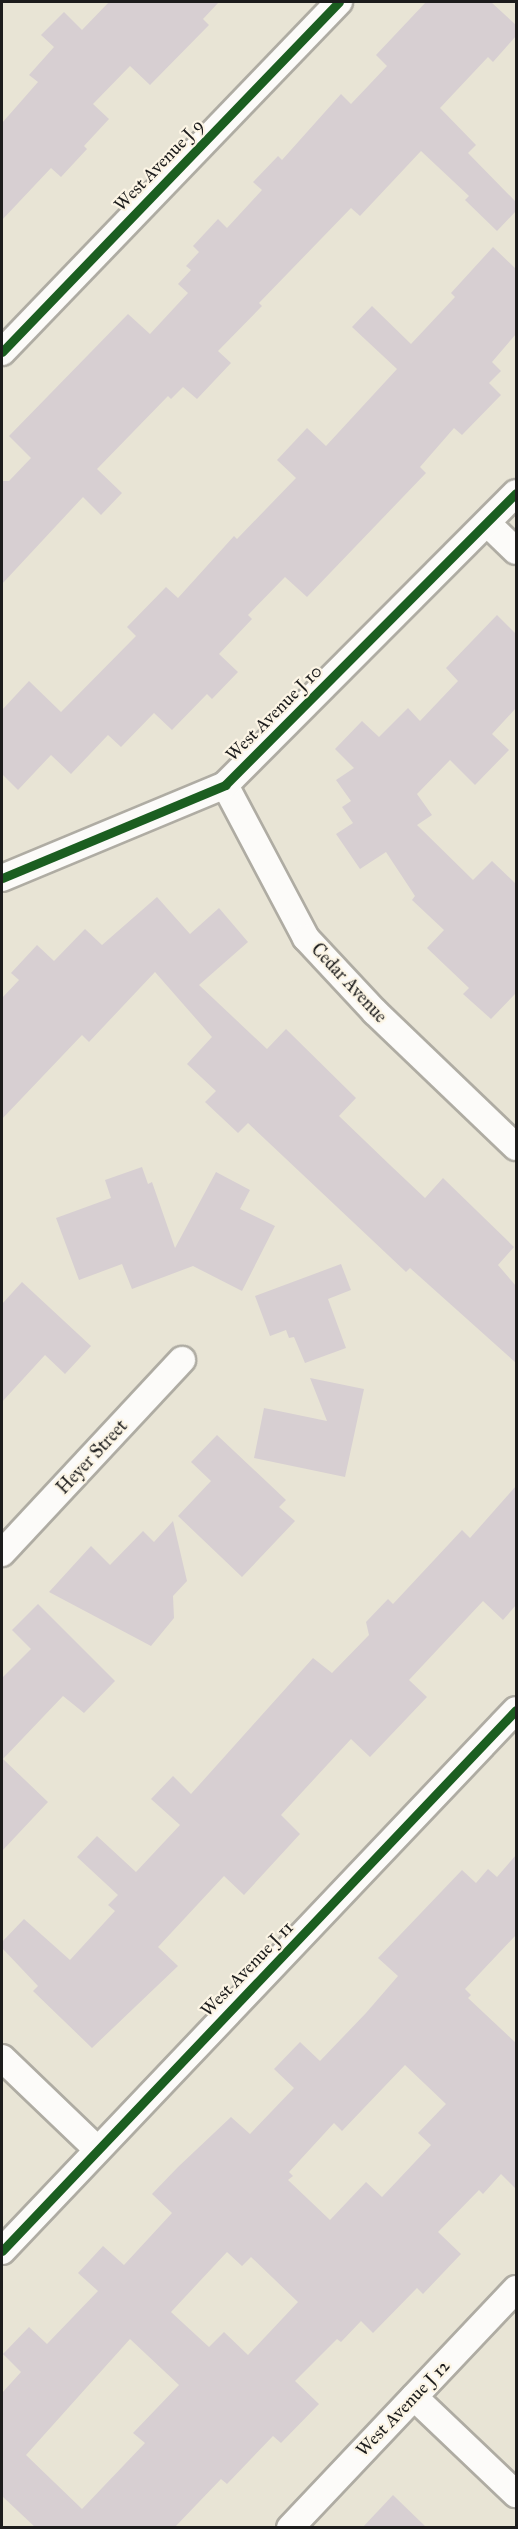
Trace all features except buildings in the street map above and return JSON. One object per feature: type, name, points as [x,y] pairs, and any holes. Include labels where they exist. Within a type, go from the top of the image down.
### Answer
[{"type":"street","name":"West Avenue J 9","points":[[2,351],[339,2]]},
{"type":"street","name":"West Avenue J 10","points":[[2,878],[225,785],[516,493]]},
{"type":"street","points":[[488,523],[516,551]]},
{"type":"street","name":"Cedar Avenue","points":[[225,785],[306,938],[375,1012],[516,1147]]},
{"type":"street","name":"Heyer Street","points":[[2,1553],[182,1360]]},
{"type":"street","name":"West Avenue J 11","points":[[2,2251],[516,1710]]},
{"type":"street","points":[[2,2058],[97,2149]]},
{"type":"street","name":"West Avenue J 12","points":[[290,2528],[516,2289]]},
{"type":"street","points":[[414,2397],[516,2494]]},
{"type":"cycle path","points":[[2,352],[339,2]]},
{"type":"cycle path","points":[[2,878],[225,785],[516,493]]},
{"type":"cycle path","points":[[2,2251],[516,1710]]}]
